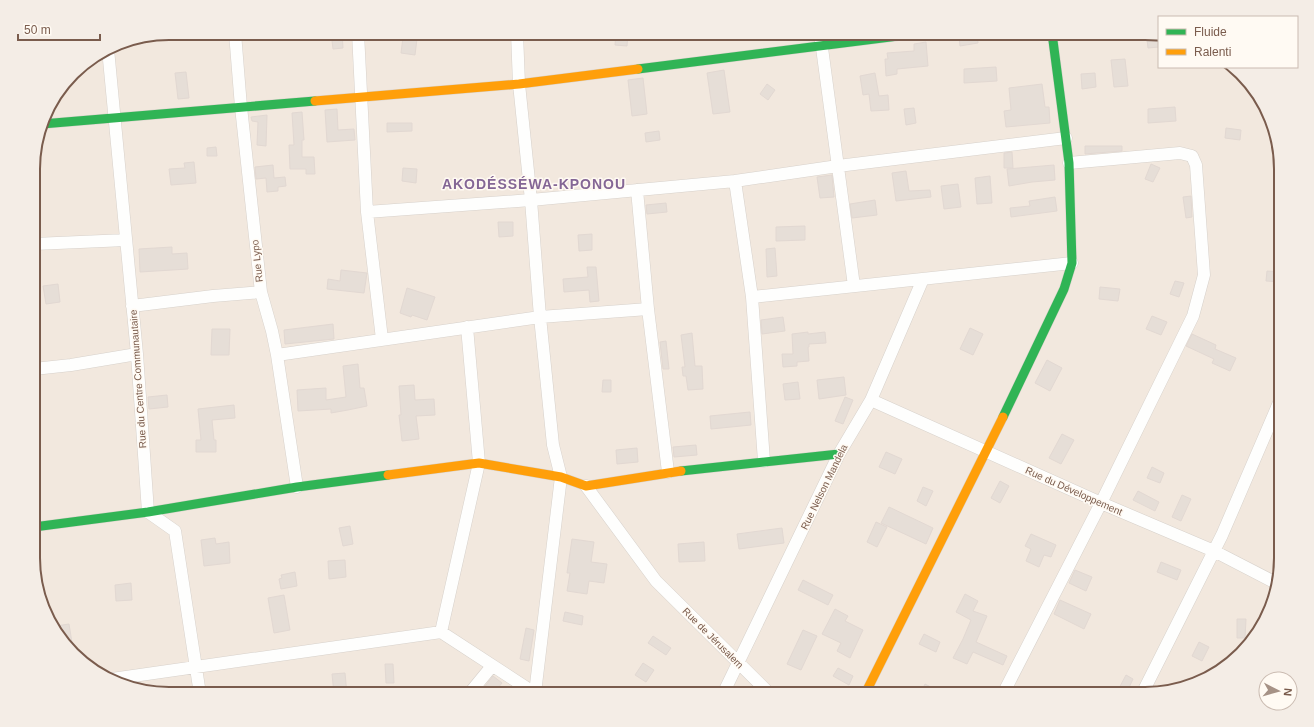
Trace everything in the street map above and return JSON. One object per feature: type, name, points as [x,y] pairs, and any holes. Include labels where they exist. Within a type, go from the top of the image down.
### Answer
[{"type":"street","name":"Rue Lypo","points":[[236,40],[241,107],[261,292],[271,325],[277,355],[297,487]]},
{"type":"street","points":[[358,40],[367,212],[382,339]]},
{"type":"street","points":[[517,40],[519,84],[532,200],[540,317],[553,445],[561,477],[537,687]]},
{"type":"street","points":[[49,123],[519,84],[813,40]]},
{"type":"street","points":[[820,40],[854,286]]},
{"type":"street","points":[[869,687],[986,453],[1064,289],[1072,263],[1069,163],[1053,40]]},
{"type":"street","name":"Rue du Centre Communautaire","points":[[109,55],[137,354],[148,512]]},
{"type":"street","points":[[367,212],[532,200],[735,181],[838,166],[1066,138]]},
{"type":"street","points":[[1007,687],[1100,504],[1193,316],[1204,275],[1196,165],[1192,156],[1180,153],[1069,163]]},
{"type":"street","points":[[735,181],[752,297],[764,461]]},
{"type":"street","points":[[637,190],[648,309],[668,472]]},
{"type":"street","points":[[40,244],[126,240]]},
{"type":"street","points":[[752,297],[1072,263]]},
{"type":"street","name":"Rue Nelson Mandela","points":[[726,687],[839,454],[871,400],[922,279]]},
{"type":"street","points":[[132,306],[213,296],[261,292]]},
{"type":"street","points":[[277,355],[466,326],[540,317],[648,309]]},
{"type":"street","points":[[441,632],[479,463],[466,326]]},
{"type":"street","points":[[40,368],[72,365],[137,354]]},
{"type":"street","name":"Rue du Développement","points":[[871,400],[1100,504],[1214,551],[1272,581]]},
{"type":"street","points":[[1146,687],[1222,535],[1274,414]]},
{"type":"street","points":[[40,526],[148,512],[297,487],[479,463],[561,477],[586,486],[668,472],[839,454]]},
{"type":"street","name":"Rue de Jérusalem","points":[[586,486],[656,581],[763,687]]},
{"type":"street","points":[[148,512],[175,531],[199,687]]},
{"type":"street","points":[[121,678],[441,632],[526,687]]},
{"type":"street","points":[[475,687],[492,666]]},
{"type":"shaded area","points":[[161,40],[1145,40],[1158,41],[1158,68],[1224,68],[1242,84],[1257,105],[1270,136],[1273,153],[1274,558],[1270,591],[1261,615],[1242,643],[1230,655],[1216,665],[1202,674],[1186,680],[1170,685],[1153,687],[161,687],[144,685],[112,674],[84,655],[72,643],[57,622],[44,591],[41,574],[40,161],[44,136],[53,112],[78,78],[105,57],[144,42]]},
{"type":"building","points":[[332,40],[342,40],[343,48],[333,49]]},
{"type":"building","points":[[403,40],[417,40],[415,55],[401,53]]},
{"type":"building","points":[[615,40],[627,40],[627,46],[615,45]]},
{"type":"building","points":[[959,40],[978,40],[978,43],[960,46]]},
{"type":"building","points":[[1147,40],[1158,41],[1158,47],[1148,48]]},
{"type":"building","points":[[926,42],[928,66],[897,69],[897,74],[886,76],[885,59],[888,59],[887,53],[914,51],[914,44]]},
{"type":"building","points":[[1125,59],[1128,86],[1114,87],[1111,60]]},
{"type":"building","points":[[996,67],[997,81],[964,83],[964,69]]},
{"type":"building","points":[[724,70],[730,112],[713,114],[707,73]]},
{"type":"building","points":[[186,72],[189,98],[178,99],[175,73]]},
{"type":"building","points":[[875,73],[879,96],[888,95],[889,110],[871,111],[869,94],[863,95],[860,76]]},
{"type":"building","points":[[1095,73],[1096,87],[1082,89],[1081,74]]},
{"type":"building","points":[[643,78],[647,114],[632,116],[628,80]]},
{"type":"building","points":[[767,84],[775,90],[768,100],[760,94]]},
{"type":"building","points":[[1042,84],[1045,107],[1049,107],[1050,123],[1006,127],[1004,111],[1011,110],[1009,88]]},
{"type":"building","points":[[1175,107],[1176,121],[1148,123],[1148,109]]},
{"type":"building","points":[[914,108],[916,123],[906,125],[904,109]]},
{"type":"building","points":[[337,109],[338,130],[354,129],[355,140],[327,142],[325,110]]},
{"type":"building","points":[[302,112],[304,140],[302,140],[302,157],[314,157],[315,174],[306,174],[306,169],[290,169],[289,145],[294,145],[292,113]]},
{"type":"building","points":[[267,115],[266,146],[257,145],[258,122],[252,121],[251,117]]},
{"type":"building","points":[[387,123],[412,123],[412,131],[387,132]]},
{"type":"building","points":[[1226,128],[1241,130],[1240,140],[1225,138]]},
{"type":"building","points":[[659,131],[660,140],[646,142],[645,133]]},
{"type":"building","points":[[1085,146],[1122,146],[1122,151],[1085,154]]},
{"type":"building","points":[[216,147],[217,156],[207,156],[207,148]]},
{"type":"building","points":[[1012,152],[1013,168],[1004,168],[1004,153]]},
{"type":"building","points":[[194,162],[196,183],[171,185],[169,169],[185,168],[184,163]]},
{"type":"building","points":[[1151,164],[1160,168],[1153,182],[1145,179]]},
{"type":"building","points":[[273,165],[274,178],[285,177],[286,186],[278,187],[278,191],[267,192],[266,178],[256,179],[255,167]]},
{"type":"building","points":[[1054,165],[1055,180],[1009,186],[1007,169]]},
{"type":"building","points":[[403,168],[417,169],[416,183],[402,181]]},
{"type":"building","points":[[906,171],[909,191],[930,190],[931,197],[896,201],[892,173]]},
{"type":"building","points":[[832,175],[834,197],[820,198],[817,177]]},
{"type":"building","points":[[990,176],[992,203],[977,204],[975,178]]},
{"type":"building","points":[[958,184],[961,207],[944,209],[941,186]]},
{"type":"building","points":[[1191,196],[1192,217],[1186,218],[1183,197]]},
{"type":"building","points":[[1055,197],[1057,211],[1011,217],[1010,208],[1030,206],[1029,201]]},
{"type":"building","points":[[875,200],[877,215],[852,218],[850,204]]},
{"type":"building","points":[[666,203],[667,212],[647,214],[646,205]]},
{"type":"building","points":[[498,222],[513,222],[513,236],[499,237]]},
{"type":"building","points":[[805,226],[805,240],[776,241],[776,227]]},
{"type":"building","points":[[592,234],[592,250],[579,251],[578,235]]},
{"type":"building","points":[[172,247],[172,254],[187,253],[188,269],[140,272],[139,249]]},
{"type":"building","points":[[775,248],[777,276],[767,277],[766,249]]},
{"type":"building","points":[[587,267],[596,267],[599,301],[590,302],[589,290],[564,292],[563,279],[588,277]]},
{"type":"building","points":[[341,270],[367,273],[364,293],[327,289],[328,279],[340,281]]},
{"type":"building","points":[[1267,271],[1274,272],[1274,282],[1266,281]]},
{"type":"building","points":[[1175,281],[1184,283],[1179,297],[1170,294]]},
{"type":"building","points":[[58,284],[60,302],[46,304],[43,286]]},
{"type":"building","points":[[1100,287],[1120,289],[1118,301],[1099,299]]},
{"type":"building","points":[[407,288],[435,297],[427,320],[400,313]]},
{"type":"building","points":[[1152,316],[1167,322],[1161,335],[1146,329]]},
{"type":"building","points":[[783,317],[785,331],[762,334],[761,320]]},
{"type":"building","points":[[333,324],[334,339],[285,344],[284,330]]},
{"type":"building","points":[[970,328],[983,334],[973,355],[960,349]]},
{"type":"building","points":[[212,329],[230,329],[229,355],[211,355]]},
{"type":"building","points":[[808,332],[808,334],[825,332],[826,343],[809,344],[809,361],[797,362],[797,366],[783,367],[782,354],[793,354],[792,334]]},
{"type":"building","points":[[692,333],[695,366],[702,366],[703,389],[688,390],[686,376],[683,376],[682,367],[685,367],[681,335]]},
{"type":"building","points":[[1192,334],[1216,345],[1215,349],[1236,358],[1230,371],[1212,363],[1214,359],[1186,346]]},
{"type":"building","points":[[666,341],[669,369],[663,369],[660,342]]},
{"type":"building","points":[[1047,360],[1062,368],[1050,391],[1035,383]]},
{"type":"building","points":[[358,364],[360,388],[364,388],[367,406],[331,413],[331,409],[298,411],[297,390],[326,388],[326,400],[346,397],[343,366]]},
{"type":"building","points":[[844,377],[846,395],[819,399],[817,380]]},
{"type":"building","points":[[603,380],[611,380],[611,392],[602,392]]},
{"type":"building","points":[[798,382],[800,399],[785,400],[783,384]]},
{"type":"building","points":[[414,385],[415,400],[434,399],[435,415],[416,416],[419,439],[402,441],[399,415],[401,415],[399,386]]},
{"type":"building","points":[[167,395],[168,407],[149,409],[148,397]]},
{"type":"building","points":[[845,397],[853,400],[843,424],[835,421]]},
{"type":"building","points":[[234,405],[235,418],[212,420],[214,440],[216,440],[216,452],[196,452],[196,440],[201,440],[198,409]]},
{"type":"building","points":[[750,412],[751,425],[711,429],[710,416]]},
{"type":"building","points":[[1062,434],[1074,440],[1061,464],[1049,458]]},
{"type":"building","points":[[696,445],[697,455],[674,457],[673,447]]},
{"type":"building","points":[[637,448],[638,462],[617,464],[616,450]]},
{"type":"building","points":[[886,452],[902,459],[895,474],[879,467]]},
{"type":"building","points":[[1152,467],[1164,473],[1160,483],[1147,478]]},
{"type":"building","points":[[1000,481],[1009,486],[1000,503],[991,498]]},
{"type":"building","points":[[923,487],[933,491],[926,506],[917,501]]},
{"type":"building","points":[[1138,491],[1159,502],[1155,511],[1133,500]]},
{"type":"building","points":[[1182,495],[1191,499],[1181,521],[1172,517]]},
{"type":"building","points":[[889,507],[933,528],[926,544],[881,523]]},
{"type":"building","points":[[876,522],[887,527],[877,547],[867,542]]},
{"type":"building","points":[[350,526],[353,544],[343,546],[339,528]]},
{"type":"building","points":[[782,528],[784,543],[739,549],[737,534]]},
{"type":"building","points":[[1031,534],[1056,545],[1051,557],[1044,555],[1039,567],[1026,561],[1031,549],[1025,546]]},
{"type":"building","points":[[215,538],[216,544],[229,542],[230,563],[204,566],[201,540]]},
{"type":"building","points":[[572,539],[594,542],[591,562],[607,564],[604,583],[589,581],[587,594],[567,591],[570,573],[567,573]]},
{"type":"building","points":[[704,542],[705,561],[679,562],[678,544]]},
{"type":"building","points":[[345,560],[346,577],[329,579],[328,561]]},
{"type":"building","points":[[1161,562],[1181,570],[1177,580],[1157,572]]},
{"type":"building","points":[[1075,570],[1092,577],[1086,591],[1069,583]]},
{"type":"building","points":[[295,572],[297,586],[281,589],[279,579],[282,578],[281,575]]},
{"type":"building","points":[[803,580],[833,595],[828,605],[798,590]]},
{"type":"building","points":[[131,583],[132,600],[116,601],[115,585]]},
{"type":"building","points":[[965,594],[978,601],[973,611],[987,616],[976,642],[1007,656],[1003,665],[973,652],[967,664],[953,658],[971,620],[956,612]]},
{"type":"building","points":[[284,595],[290,630],[274,633],[268,598]]},
{"type":"building","points":[[1060,600],[1091,614],[1084,629],[1054,614]]},
{"type":"building","points":[[835,609],[848,616],[845,621],[863,630],[850,658],[837,651],[841,643],[822,634]]},
{"type":"building","points":[[565,612],[583,616],[582,625],[563,621]]},
{"type":"building","points":[[1237,619],[1246,619],[1245,638],[1237,638]]},
{"type":"building","points":[[69,624],[72,643],[72,643],[59,625]]},
{"type":"building","points":[[526,628],[534,630],[529,661],[520,659]]},
{"type":"building","points":[[803,630],[817,636],[801,670],[787,664]]},
{"type":"building","points":[[924,634],[940,642],[936,652],[919,644]]},
{"type":"building","points":[[653,636],[671,648],[666,655],[648,643]]},
{"type":"building","points":[[1199,642],[1209,647],[1202,661],[1192,656]]},
{"type":"building","points":[[643,663],[654,670],[646,682],[635,675]]},
{"type":"building","points":[[385,664],[393,664],[394,683],[386,683]]},
{"type":"building","points":[[838,668],[853,676],[849,685],[833,676]]},
{"type":"building","points":[[345,673],[346,687],[333,687],[332,674]]},
{"type":"building","points":[[1126,675],[1133,679],[1129,687],[1120,687]]},
{"type":"building","points":[[493,676],[502,683],[499,687],[484,687]]},
{"type":"building","points":[[925,684],[931,687],[924,687]]},
{"type":"traffic: fast","points":[[638,69],[867,40]]},
{"type":"traffic: fast","points":[[1003,417],[1064,289],[1072,263],[1069,163],[1053,40]]},
{"type":"traffic: fast","points":[[49,123],[315,101]]},
{"type":"traffic: fast","points":[[681,471],[839,454]]},
{"type":"traffic: fast","points":[[40,526],[148,512],[297,487],[388,475]]},
{"type":"traffic: slow","points":[[315,101],[519,84],[638,69]]},
{"type":"traffic: slow","points":[[868,687],[1003,417]]},
{"type":"traffic: slow","points":[[388,475],[479,463],[561,477],[586,486],[681,471]]},
{"type":"district","name":"AKODÉSSÉWA-KPONOU","points":[[534,184]]}]
